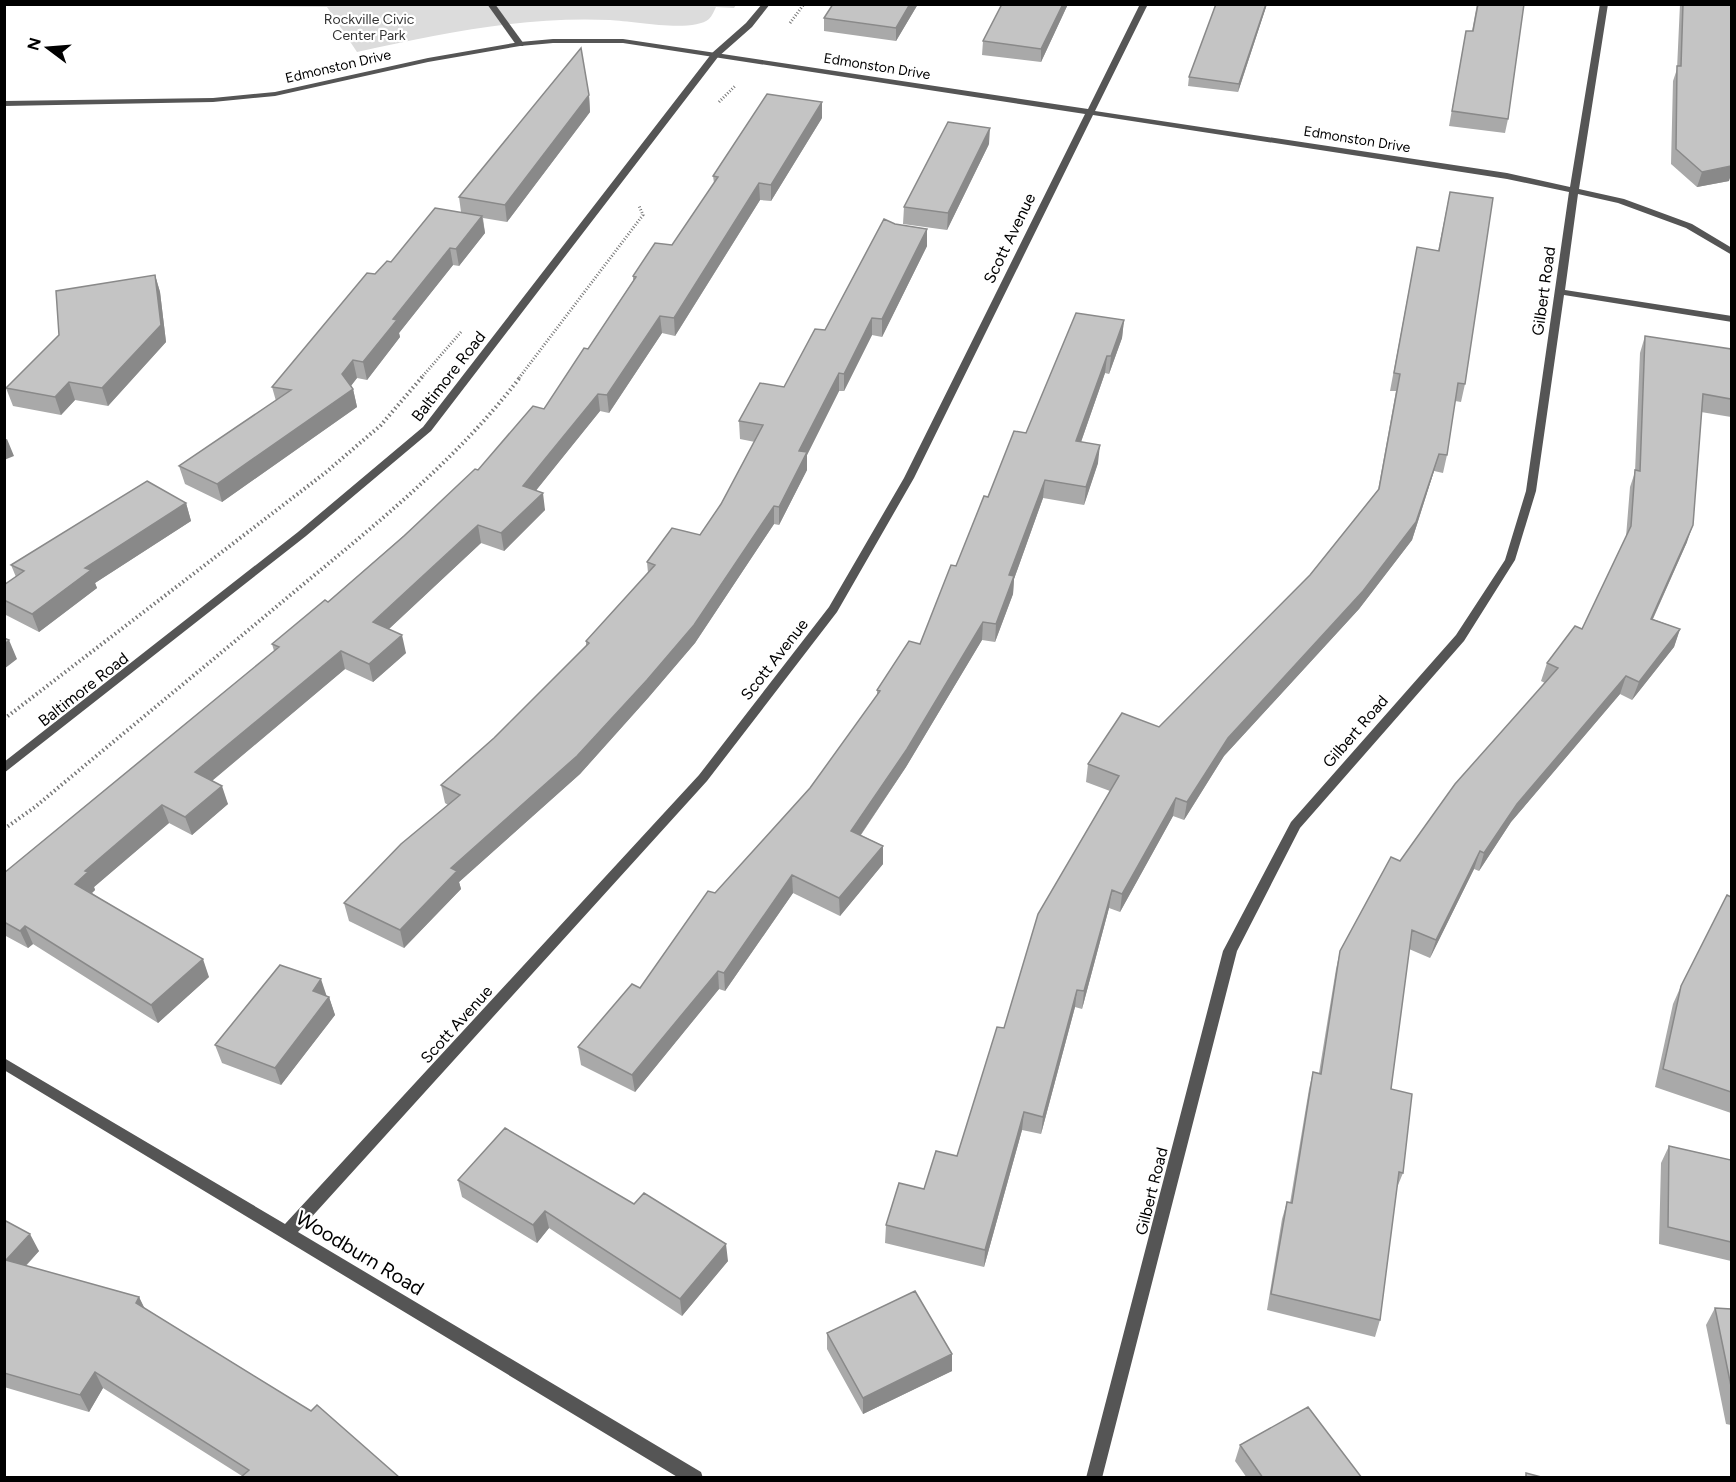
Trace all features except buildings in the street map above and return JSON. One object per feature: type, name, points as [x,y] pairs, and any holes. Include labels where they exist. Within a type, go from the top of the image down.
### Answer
[{"type":"street","points":[[491,4],[519,44]]},
{"type":"street","name":"Baltimore Road","points":[[4,769],[302,534],[427,429],[715,55],[749,25],[766,4]]},
{"type":"street","name":"Scott Avenue","points":[[286,1234],[704,778],[833,609],[909,478],[1144,4]]},
{"type":"street","name":"Gilbert Road","points":[[1095,1478],[1230,951],[1295,825],[1460,638],[1510,560],[1531,491],[1574,191],[1604,4]]},
{"type":"street","name":"Edmonston Drive","points":[[4,104],[150,103],[274,94],[428,60],[519,44],[553,41],[623,41],[1507,176],[1621,201],[1689,226],[1731,252]]},
{"type":"street","points":[[1560,292],[1731,319]]},
{"type":"street","name":"Woodburn Road","points":[[4,1063],[695,1478]]},
{"type":"path","points":[[4,719],[325,473],[381,425],[461,332]]},
{"type":"green space","name":"Rockville Civic Center Park","points":[[5,4],[736,5],[734,8],[716,7],[709,19],[690,25],[578,19],[546,21],[451,33],[357,52],[327,7]]}]
